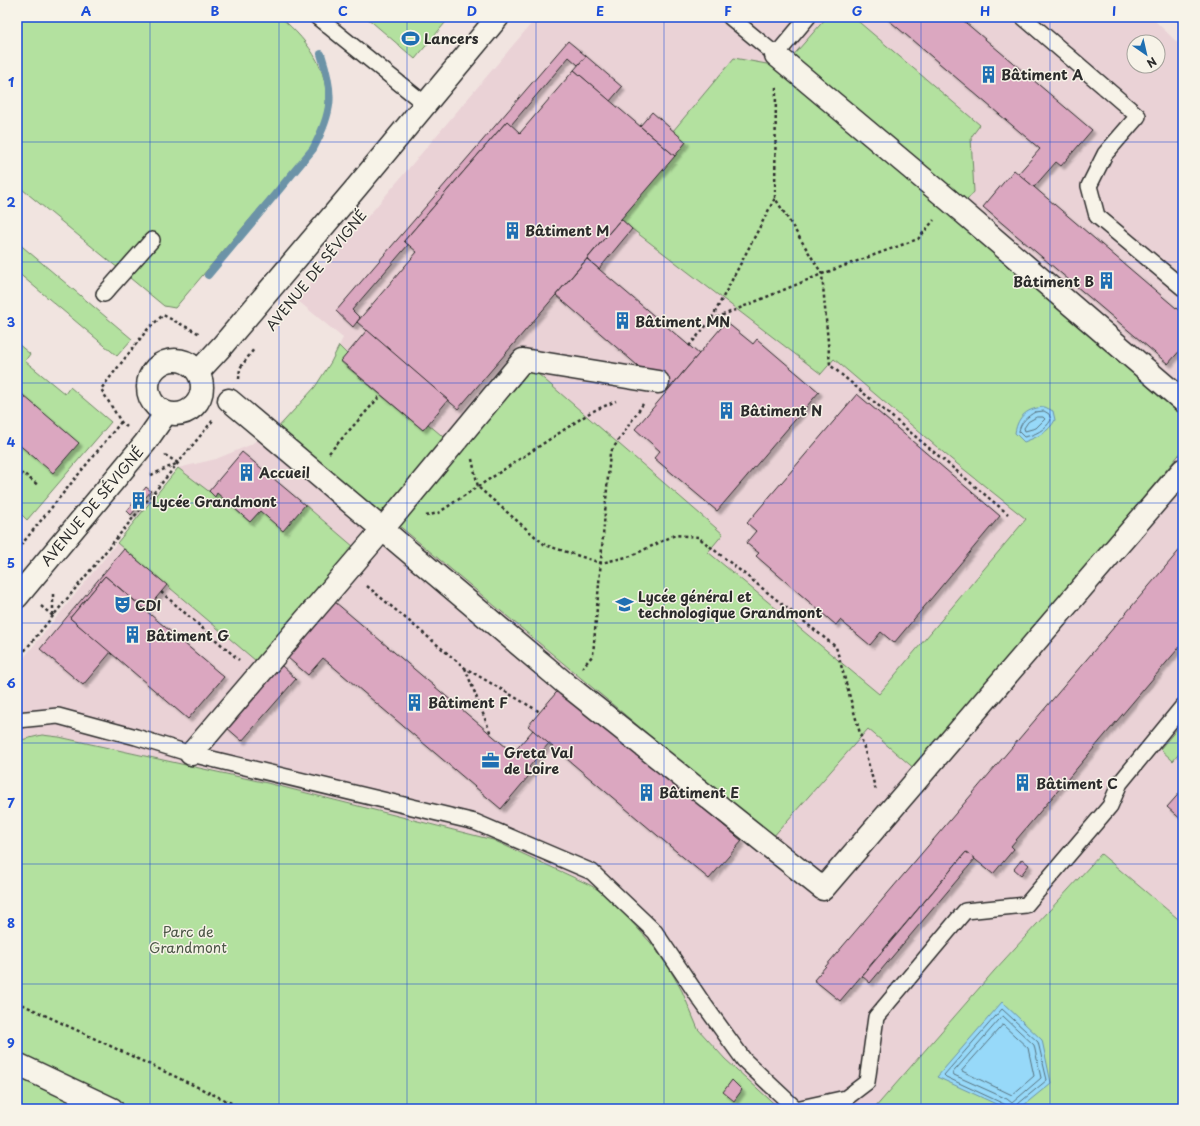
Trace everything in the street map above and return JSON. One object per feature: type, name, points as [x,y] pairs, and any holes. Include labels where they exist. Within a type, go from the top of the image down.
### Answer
[{"type":"street","name":"AVENUE DE SÉVIGNÉ","points":[[198,372],[222,346],[356,188],[498,17]]},
{"type":"street","points":[[776,55],[950,201],[1183,401]]},
{"type":"street","points":[[173,360],[186,362],[198,372],[202,388],[201,397],[197,404],[190,410],[183,414],[174,415],[158,409],[152,402],[148,393],[148,384],[154,370],[160,364],[173,360]]},
{"type":"street","points":[[191,754],[382,530],[523,360],[658,382]]},
{"type":"street","points":[[229,400],[567,685],[823,889],[1183,470]]},
{"type":"street","name":"AVENUE DE SÉVIGNÉ","points":[[17,597],[145,443],[166,413]]},
{"type":"street","points":[[17,1064],[112,1109]]},
{"type":"lane","points":[[317,17],[425,104]]},
{"type":"lane","points":[[730,17],[776,55],[808,17]]},
{"type":"lane","points":[[1023,17],[1138,116],[1105,154],[1089,186],[1097,216],[1183,288]]},
{"type":"lane","points":[[104,294],[152,240]]},
{"type":"lane","points":[[17,720],[58,716],[136,737],[191,754],[475,822],[592,872],[655,932],[700,999],[744,1060],[796,1109],[846,1098],[867,1082],[876,1018],[965,911],[1026,905],[1110,806],[1120,783],[1183,706]]},
{"type":"path","points":[[689,346],[711,320],[776,198],[776,55]]},
{"type":"path","points":[[776,198],[822,274],[830,365],[1008,514]]},
{"type":"path","points":[[711,320],[822,274],[918,239],[950,201]]},
{"type":"path","points":[[178,463],[145,443],[121,422],[101,389],[147,330],[163,315],[222,346],[243,364]]},
{"type":"path","points":[[17,660],[239,388],[240,368],[256,346]]},
{"type":"path","points":[[567,685],[593,655],[610,453],[658,382]]},
{"type":"path","points":[[314,471],[381,395]]},
{"type":"path","points":[[424,516],[438,513],[592,412],[618,400]]},
{"type":"path","name":"AVENUE DE SÉVIGNÉ","points":[[17,550],[121,422]]},
{"type":"path","points":[[465,430],[478,487],[545,545],[601,563],[631,556],[675,535],[698,537],[836,647],[877,792]]},
{"type":"path","points":[[149,476],[178,463]]},
{"type":"path","points":[[17,480],[23,473],[39,486]]},
{"type":"path","points":[[348,570],[465,668],[540,712]]},
{"type":"path","points":[[161,592],[258,676]]},
{"type":"path","points":[[53,594],[53,616]]},
{"type":"path","points":[[465,668],[491,734]]},
{"type":"path","points":[[17,1002],[244,1109]]},
{"type":"shaded area","name":"Lycée général et technologique Grandmont","points":[[537,17],[1151,17],[1183,48],[1183,923],[1101,854],[994,971],[874,1109],[780,1109],[725,1059],[698,1029],[682,991],[669,968],[651,943],[607,895],[590,885],[493,840],[267,783],[59,737],[42,735],[17,741],[17,666],[178,468],[216,459],[250,445],[283,421],[315,387],[331,362],[343,338],[297,300]]},
{"type":"green space","points":[[17,17],[280,17],[301,37],[317,60],[326,87],[326,101],[322,124],[311,147],[175,308],[164,306],[17,185]]},
{"type":"green space","name":"Lancers","points":[[366,17],[450,17],[415,59]]},
{"type":"green space","points":[[827,17],[853,17],[980,125],[971,137],[974,192],[955,214],[1183,410],[1183,450],[916,770],[868,729],[772,838],[397,524],[530,367],[723,534],[708,552],[879,694],[1026,519],[951,459],[834,359],[821,374],[621,219],[686,142],[673,131],[734,58],[783,67]]},
{"type":"green space","points":[[17,242],[132,339],[117,356],[17,272]]},
{"type":"green space","points":[[17,343],[30,354],[25,361],[65,394],[70,387],[111,422],[27,520],[22,515],[19,518],[17,517]]},
{"type":"green space","points":[[339,346],[347,354],[341,362],[423,430],[428,424],[447,440],[383,517],[275,431],[315,387]]},
{"type":"green space","points":[[178,468],[215,496],[217,493],[250,522],[260,511],[305,505],[354,547],[256,661],[117,543]]},
{"type":"green space","points":[[1183,722],[1183,749],[1173,761],[1160,749]]},
{"type":"green space","name":"Parc de Grandmont","points":[[42,735],[59,737],[267,783],[493,840],[590,885],[607,895],[651,943],[669,968],[682,991],[698,1029],[725,1059],[780,1109],[17,1109],[17,741]]},
{"type":"green space","points":[[1101,854],[1183,923],[1183,1109],[874,1109],[994,971]]},
{"type":"water","points":[[1045,407],[1053,411],[1055,420],[1046,431],[1024,442],[1015,433],[1021,417],[1029,411]]},
{"type":"water","points":[[1002,1002],[1042,1040],[1051,1083],[1019,1109],[1007,1109],[937,1077]]},
{"type":"building","name":"Bâtiment A","points":[[885,17],[959,17],[1092,130],[1061,166],[1056,162],[1034,187],[1018,174],[1040,149]]},
{"type":"building","points":[[568,41],[586,56],[578,65],[569,57],[511,125],[507,121],[404,241],[408,245],[352,310],[360,318],[353,327],[336,311]]},
{"type":"building","points":[[586,56],[622,87],[610,101],[574,70]]},
{"type":"building","name":"Bâtiment M","points":[[574,70],[675,156],[458,409],[357,322],[417,252],[404,241],[507,121],[520,133]]},
{"type":"building","points":[[652,112],[686,142],[675,156],[640,126]]},
{"type":"building","name":"Bâtiment B","points":[[1014,170],[1183,314],[1183,347],[1168,364],[983,207]]},
{"type":"building","points":[[621,219],[632,229],[599,269],[587,259]]},
{"type":"building","name":"Bâtiment MN","points":[[587,259],[699,354],[667,391],[556,295]]},
{"type":"building","name":"Bâtiment N","points":[[726,322],[753,344],[757,339],[819,392],[717,511],[654,458],[660,451],[635,429]]},
{"type":"building","points":[[367,330],[448,400],[423,430],[341,361]]},
{"type":"building","points":[[17,390],[79,443],[53,473],[17,443]]},
{"type":"building","points":[[857,394],[1000,516],[894,643],[881,632],[870,645],[840,620],[836,625],[756,556],[759,553],[746,543],[756,531],[747,523]]},
{"type":"building","name":"Accueil","points":[[242,452],[305,505],[283,531],[260,511],[250,522],[217,493],[215,497],[209,491]]},
{"type":"building","name":"Lycée Grandmont","points":[[146,487],[151,491],[131,515],[127,511]]},
{"type":"building","name":"Bâtiment C","points":[[1183,546],[1183,643],[1011,846],[1014,849],[993,874],[966,852],[840,1001],[814,980]]},
{"type":"building","points":[[124,549],[167,585],[146,610],[105,576],[70,618],[111,652],[83,685],[40,649]]},
{"type":"building","name":"Bâtiment G","points":[[105,576],[224,677],[188,719],[70,618]]},
{"type":"building","name":"Bâtiment F","points":[[335,602],[513,753],[533,730],[549,743],[529,767],[533,771],[501,809],[323,658],[308,675],[288,658]]},
{"type":"building","points":[[280,664],[296,679],[242,741],[226,727]]},
{"type":"building","name":"Bâtiment E","points":[[561,687],[742,841],[709,879],[528,726]]},
{"type":"building","points":[[1183,789],[1183,821],[1167,807]]},
{"type":"building","points":[[966,852],[975,859],[870,983],[862,976]]},
{"type":"building","points":[[1022,859],[1029,865],[1021,875],[1014,869]]},
{"type":"building","points":[[732,1080],[742,1090],[734,1101],[723,1092]]},
{"type":"waterway","points":[[208,275],[313,149],[320,136],[328,113],[329,102],[328,80],[321,54]]},
{"type":"place","name":"Lancers","points":[[411,38]]},
{"type":"place","name":"Bâtiment A","points":[[988,74]]},
{"type":"place","name":"Bâtiment M","points":[[512,230]]},
{"type":"place","name":"Bâtiment B","points":[[1107,281]]},
{"type":"place","name":"Bâtiment MN","points":[[622,321]]},
{"type":"place","name":"Bâtiment N","points":[[727,410]]},
{"type":"place","name":"Accueil","points":[[246,472]]},
{"type":"place","name":"Lycée Grandmont","points":[[139,501]]},
{"type":"place","name":"Lycée général et technologique Grandmont","points":[[625,604]]},
{"type":"place","name":"CDI","points":[[122,605]]},
{"type":"place","name":"Bâtiment G","points":[[133,635]]},
{"type":"place","name":"Bâtiment F","points":[[415,702]]},
{"type":"place","name":"Greta Val de Loire","points":[[491,760]]},
{"type":"place","name":"Bâtiment C","points":[[1023,783]]},
{"type":"place","name":"Bâtiment E","points":[[646,792]]}]
